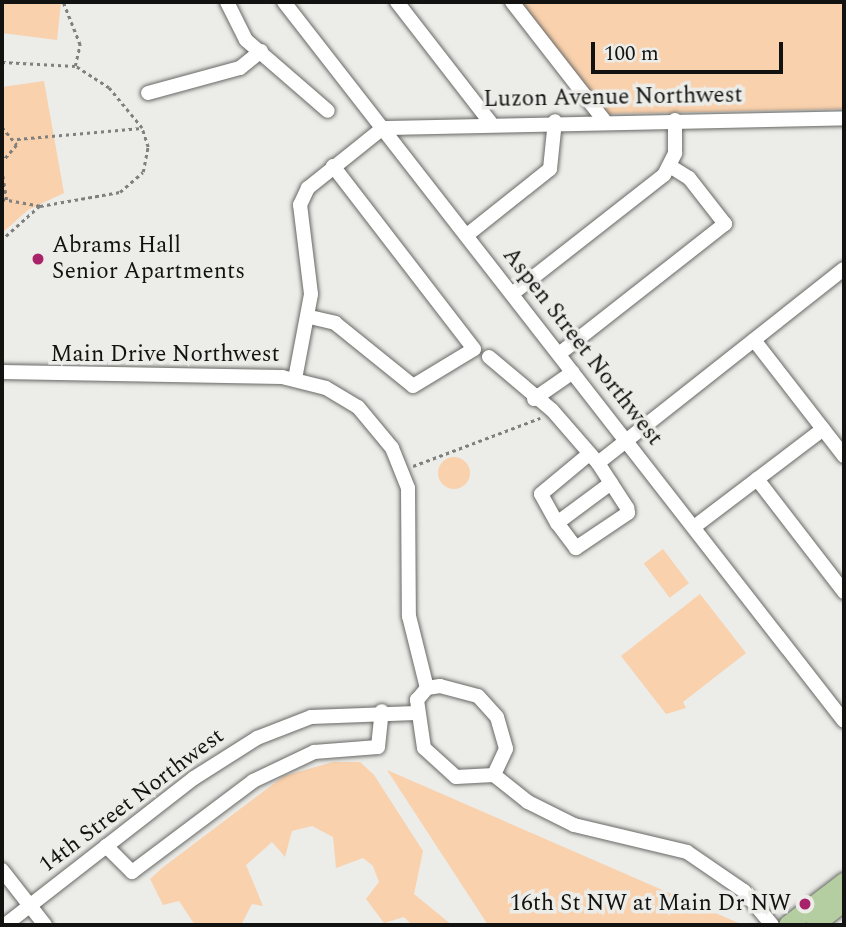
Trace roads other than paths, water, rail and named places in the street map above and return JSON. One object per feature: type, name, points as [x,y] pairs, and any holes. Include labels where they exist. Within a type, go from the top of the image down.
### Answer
[{"type":"main road","points":[[788,925],[844,881]]},
{"type":"main road","points":[[815,925],[844,902]]},
{"type":"street","points":[[227,2],[246,40],[328,111]]},
{"type":"street","name":"Aspen Street Northwest","points":[[284,2],[844,721]]},
{"type":"street","points":[[397,2],[490,122]]},
{"type":"street","points":[[512,2],[604,120]]},
{"type":"street","points":[[148,93],[240,68],[261,51]]},
{"type":"street","name":"Luzon Avenue Northwest","points":[[383,128],[490,122],[844,118]]},
{"type":"street","points":[[512,294],[670,166],[675,120]]},
{"type":"street","points":[[467,235],[550,169],[555,121]]},
{"type":"street","points":[[295,379],[310,317],[300,205],[308,188],[383,128]]},
{"type":"street","points":[[310,317],[335,323],[413,386],[474,349],[333,166]]},
{"type":"street","points":[[559,354],[725,224],[689,178],[670,166]]},
{"type":"street","points":[[489,357],[534,398],[593,459],[628,513],[584,548],[576,548],[557,523],[541,494],[593,459],[626,439],[844,269]]},
{"type":"street","points":[[754,340],[844,456]]},
{"type":"street","name":"Main Drive Northwest","points":[[2,372],[295,379],[358,407],[399,460],[412,517],[410,634],[428,688]]},
{"type":"street","points":[[534,398],[573,372]]},
{"type":"street","points":[[694,527],[823,429]]},
{"type":"street","points":[[757,479],[844,592]]},
{"type":"street","points":[[557,523],[611,483]]},
{"type":"street","points":[[494,775],[506,749],[490,708],[468,691],[428,688],[416,713],[424,748],[440,768],[468,781],[494,775],[570,823],[687,852],[744,891],[772,925]]},
{"type":"street","points":[[106,846],[132,872],[253,781],[314,752],[378,747],[382,711]]},
{"type":"street","name":"14th Street Northwest","points":[[5,925],[210,766],[269,731],[311,717],[382,711],[416,713]]},
{"type":"street","points":[[2,870],[45,925]]},
{"type":"place","name":"Abrams Hall Senior Apartments","points":[[38,259]]},
{"type":"place","name":"16th St NW at Main Dr NW","points":[[805,904]]}]
